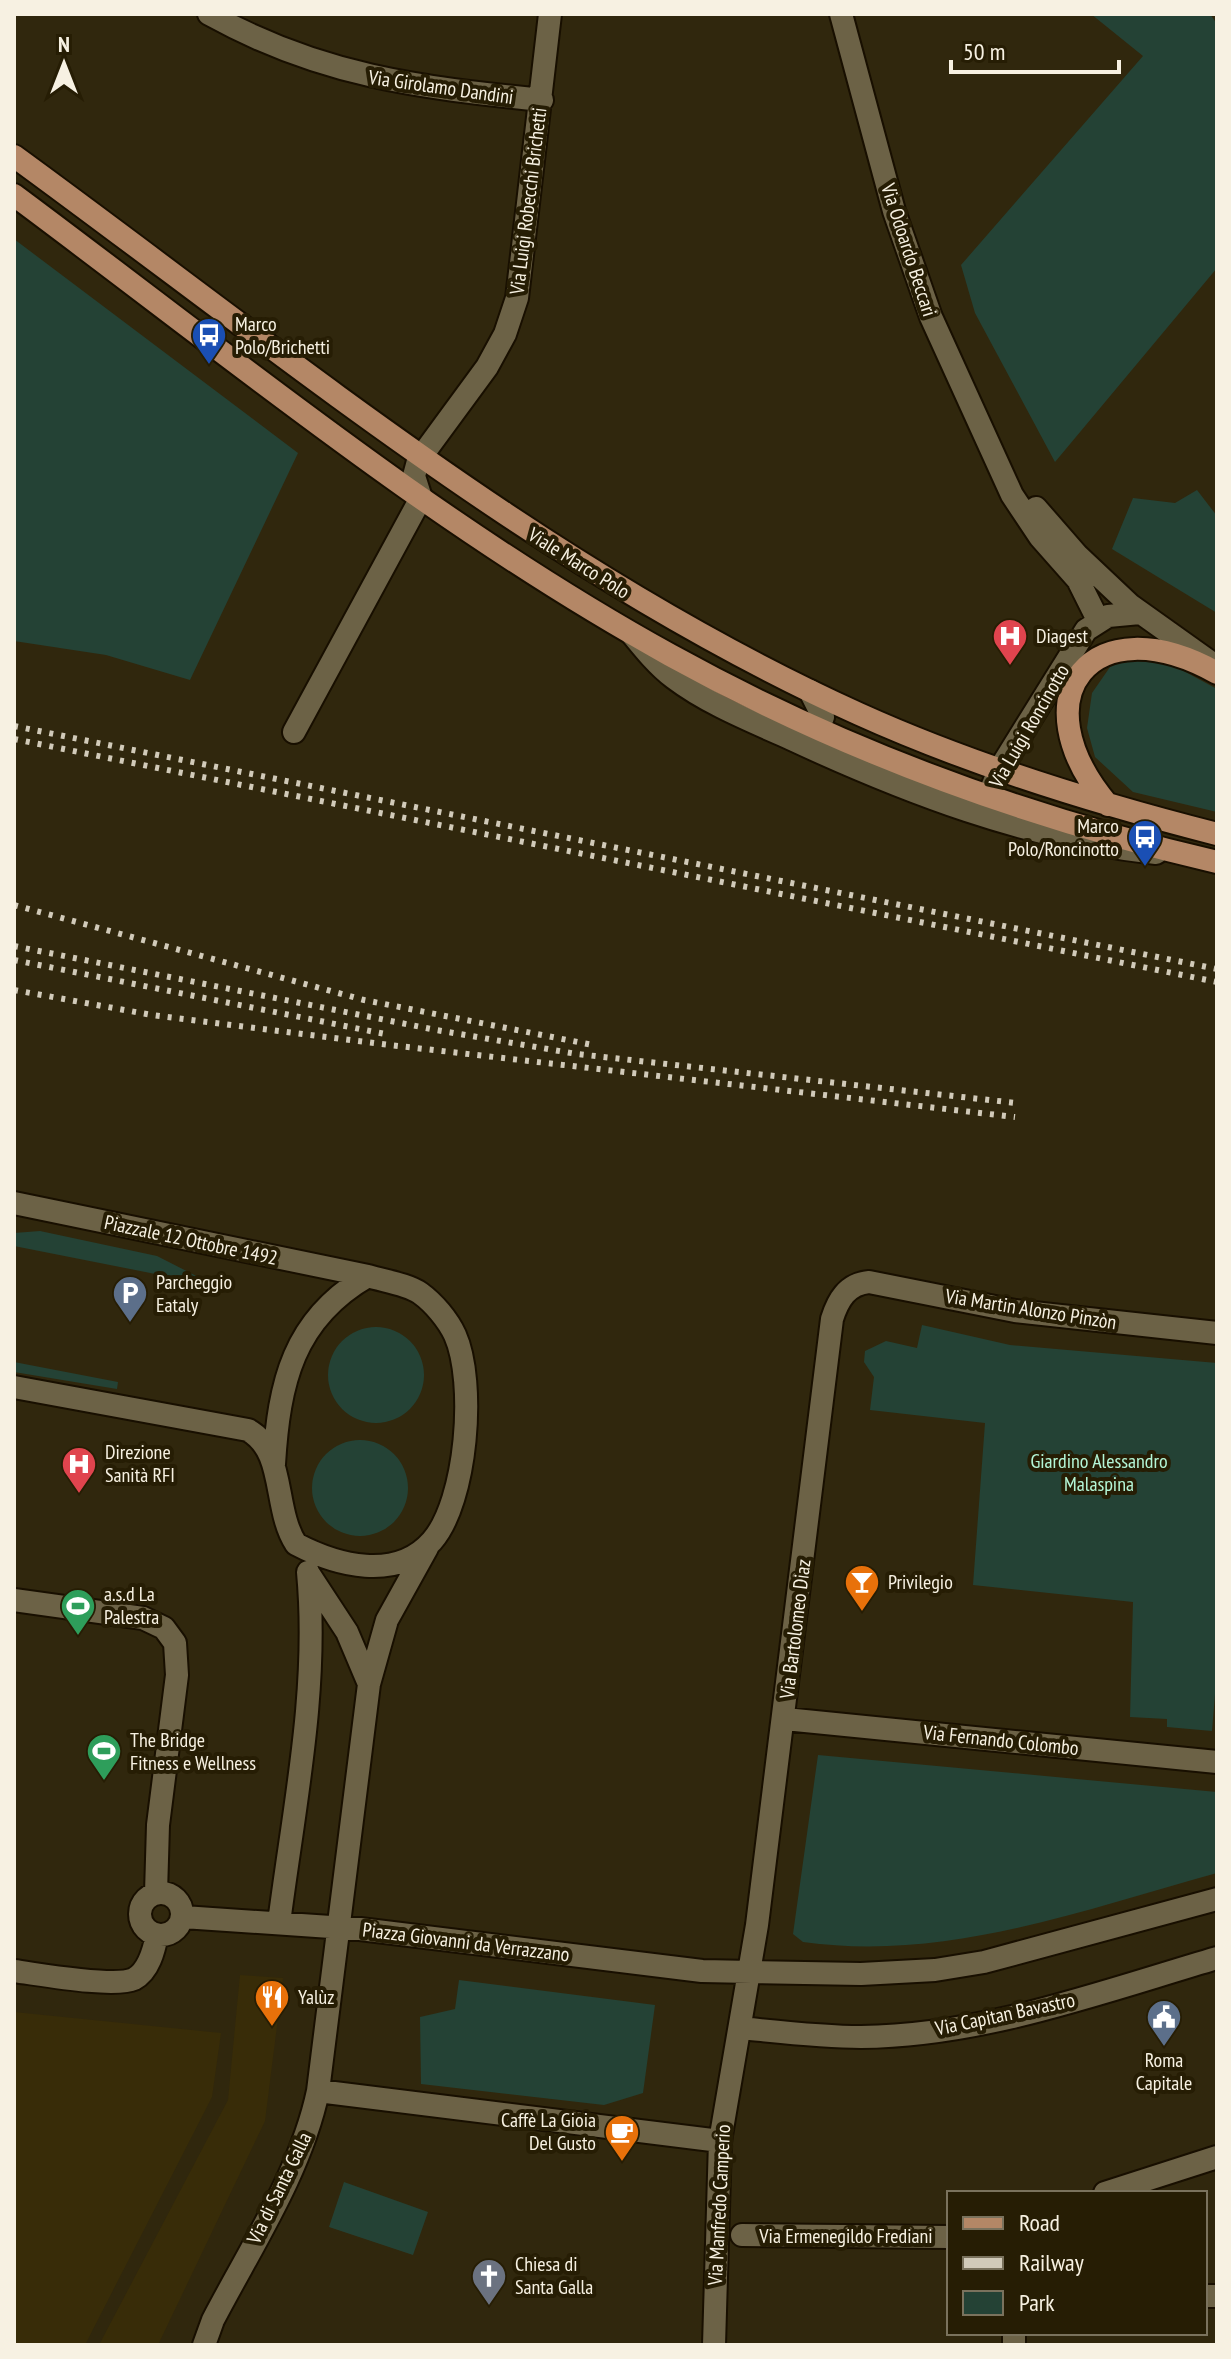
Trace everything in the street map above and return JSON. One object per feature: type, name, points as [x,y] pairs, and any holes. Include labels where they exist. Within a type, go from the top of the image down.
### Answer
[{"type":"main road","name":"Viale Marco Polo","points":[[14,156],[420,457],[522,528],[617,587],[810,691],[877,722],[999,770],[1108,805],[1217,834]]},
{"type":"main road","name":"Viale Marco Polo","points":[[14,195],[421,498],[632,633],[733,688],[820,728],[989,795],[1209,860]]},
{"type":"main road","points":[[1108,805],[1081,768],[1067,730],[1069,699],[1088,666],[1113,651],[1149,647],[1217,670]]},
{"type":"street","name":"Via Girolamo Dandini","points":[[209,14],[273,46],[345,72],[418,87],[542,100]]},
{"type":"street","name":"Via Luigi Robecchi Brichetti","points":[[420,457],[487,367],[511,318],[523,265],[550,14]]},
{"type":"street","name":"Via Odoardo Beccari","points":[[841,14],[908,255],[931,317],[1012,495],[1040,537],[1084,590],[1098,620]]},
{"type":"street","points":[[294,732],[421,498],[414,476],[420,457]]},
{"type":"street","name":"Via Odoardo Beccari","points":[[1004,476],[1077,555],[1140,613],[1217,670]]},
{"type":"street","points":[[1098,620],[1118,613],[1140,613]]},
{"type":"street","name":"Via Luigi Roncinotto","points":[[989,795],[999,770],[1083,634],[1098,620]]},
{"type":"street","name":"Viale Marco Polo","points":[[632,633],[664,670],[680,682],[797,742],[895,784],[1039,833],[1100,847],[1209,860]]},
{"type":"street","points":[[797,742],[820,728],[821,709],[810,691]]},
{"type":"street","name":"Piazzale 12 Ottobre 1492","points":[[14,1203],[368,1276],[418,1291],[445,1319],[460,1352],[466,1399],[460,1463],[446,1515],[387,1620],[369,1684],[337,1927]]},
{"type":"street","points":[[368,1276],[328,1303],[299,1343],[283,1397],[274,1464],[280,1508],[308,1572],[347,1632],[369,1684]]},
{"type":"street","name":"Via Martin Alonzo Pinzòn","points":[[848,1291],[869,1282],[1015,1311],[1217,1333]]},
{"type":"street","name":"Via Bartolomeo Diaz","points":[[749,1972],[785,1719],[832,1319],[839,1301],[848,1291]]},
{"type":"street","points":[[14,1387],[242,1428],[259,1438],[274,1464]]},
{"type":"street","points":[[296,1544],[328,1560],[372,1566],[402,1559],[431,1542]]},
{"type":"street","points":[[279,1923],[312,1677],[313,1631],[308,1572]]},
{"type":"street","points":[[14,1600],[143,1618],[164,1628],[175,1643],[177,1675],[158,1825],[156,1893]]},
{"type":"street","name":"Via Fernando Colombo","points":[[785,1719],[1217,1762]]},
{"type":"street","points":[[156,1893],[176,1898],[183,1917],[175,1931],[157,1935],[144,1928],[139,1914],[144,1901],[156,1893]]},
{"type":"street","points":[[749,1972],[861,1974],[950,1968],[1033,1950],[1217,1899]]},
{"type":"street","name":"Piazza Giovanni da Verrazzano","points":[[183,1917],[337,1927],[702,1971],[749,1972]]},
{"type":"street","name":"Via di Santa Galla","points":[[204,2345],[213,2320],[294,2162],[318,2091],[337,1927]]},
{"type":"street","points":[[14,1971],[120,1981],[133,1979],[142,1972],[157,1935]]},
{"type":"street","name":"Via Capitan Bavastro","points":[[740,2028],[863,2037],[944,2029],[1022,2014],[1217,1958]]},
{"type":"street","name":"Via Manfredo Camperio","points":[[714,2345],[720,2141],[749,1972]]},
{"type":"street","points":[[318,2091],[720,2141]]},
{"type":"street","points":[[1111,2191],[1217,2157]]},
{"type":"street","name":"Via Ermenegildo Frediani","points":[[742,2235],[947,2237]]},
{"type":"shaded area","points":[[240,1975],[283,1978],[265,2121],[158,2345],[99,2345],[228,2100]]},
{"type":"shaded area","points":[[14,2012],[221,2033],[212,2097],[85,2345],[14,2345]]},
{"type":"green space","points":[[1091,14],[1210,14],[1217,24],[1217,268],[1055,462],[975,313],[961,265],[1143,56]]},
{"type":"green space","points":[[14,239],[298,453],[190,680],[106,655],[14,641]]},
{"type":"green space","points":[[1197,490],[1217,516],[1217,613],[1112,549],[1133,498],[1175,503]]},
{"type":"green space","points":[[1135,656],[1156,656],[1217,689],[1217,812],[1133,792],[1095,757],[1087,728],[1092,693],[1110,667]]},
{"type":"green space","points":[[40,1231],[157,1256],[216,1286],[14,1246],[14,1233]]},
{"type":"green space","name":"Giardino Alessandro Malaspina","points":[[922,1325],[1010,1345],[1217,1363],[1217,1670],[1212,1731],[1167,1727],[1167,1719],[1130,1717],[1133,1602],[973,1585],[985,1423],[870,1410],[874,1377],[864,1362],[865,1351],[886,1341],[917,1348]]},
{"type":"green space","points":[[376,1327],[394,1330],[410,1341],[421,1357],[424,1375],[421,1393],[410,1409],[394,1420],[376,1423],[358,1420],[342,1409],[331,1393],[328,1375],[331,1357],[342,1341],[358,1330]]},
{"type":"green space","points":[[14,1362],[118,1382],[117,1389],[14,1372]]},
{"type":"green space","points":[[360,1440],[378,1443],[394,1454],[405,1470],[408,1488],[405,1506],[394,1522],[378,1533],[360,1536],[342,1533],[326,1522],[315,1506],[312,1488],[315,1470],[326,1454],[342,1443]]},
{"type":"green space","points":[[818,1755],[1217,1792],[1217,1873],[1064,1916],[961,1939],[909,1945],[856,1946],[803,1942],[793,1934]]},
{"type":"green space","points":[[459,1980],[655,2005],[643,2093],[604,2105],[421,2084],[420,2017],[455,2009]]},
{"type":"green space","points":[[344,2182],[428,2212],[413,2255],[329,2227]]},
{"type":"railway","points":[[14,726],[1217,969]]},
{"type":"railway","points":[[14,739],[1217,982]]},
{"type":"railway","points":[[14,905],[364,1000],[593,1045]]},
{"type":"railway","points":[[14,946],[436,1030],[577,1054],[1016,1103]]},
{"type":"railway","points":[[14,960],[385,1034]]},
{"type":"railway","points":[[14,990],[152,1015],[1015,1117]]},
{"type":"place","name":"Marco Polo/Brichetti","points":[[209,366]]},
{"type":"place","name":"Diagest","points":[[1010,667]]},
{"type":"place","name":"Marco Polo/Roncinotto","points":[[1145,868]]},
{"type":"place","name":"Parcheggio Eataly","points":[[130,1324]]},
{"type":"place","name":"Direzione Sanità RFI","points":[[79,1495]]},
{"type":"place","name":"Privilegio","points":[[862,1613]]},
{"type":"place","name":"a.s.d La Palestra","points":[[78,1637]]},
{"type":"place","name":"The Bridge Fitness e Wellness","points":[[104,1782]]},
{"type":"place","name":"Yalùz","points":[[272,2028]]},
{"type":"place","name":"Roma Capitale","points":[[1164,2048]]},
{"type":"place","name":"Caffè La Gioia Del Gusto","points":[[622,2163]]},
{"type":"place","name":"Chiesa di Santa Galla","points":[[489,2307]]}]
